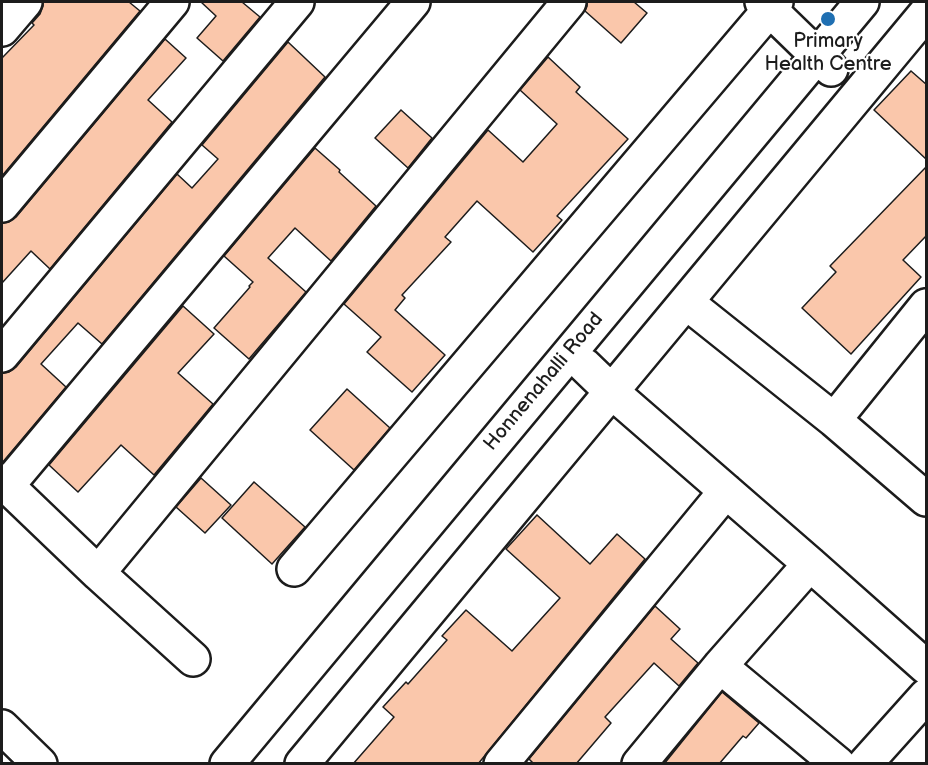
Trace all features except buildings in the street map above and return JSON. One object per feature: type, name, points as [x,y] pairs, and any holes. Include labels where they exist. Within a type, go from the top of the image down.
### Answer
[{"type":"street","points":[[2,28],[24,2]]},
{"type":"street","points":[[2,205],[172,2]]},
{"type":"street","points":[[2,354],[297,2]]},
{"type":"street","points":[[193,659],[4,484],[413,2]]},
{"type":"street","points":[[98,573],[569,2]]},
{"type":"street","name":"Honnenahalli Road","points":[[255,764],[584,364],[824,62],[862,2]]},
{"type":"street","name":"Honnenahalli Road","points":[[227,764],[824,62],[888,2]]},
{"type":"street","points":[[294,569],[769,4],[824,62]]},
{"type":"street","points":[[302,764],[927,13]]},
{"type":"street","points":[[686,302],[834,420],[927,499]]},
{"type":"street","points":[[834,420],[927,306]]},
{"type":"street","points":[[584,364],[612,392],[927,667]]},
{"type":"street","points":[[501,764],[726,491]]},
{"type":"street","points":[[639,764],[720,666],[810,564]]},
{"type":"street","points":[[720,666],[838,764]]},
{"type":"street","points":[[865,764],[925,700]]},
{"type":"street","points":[[2,727],[40,764]]},
{"type":"place","name":"Primary Health Centre","points":[[828,19]]}]
